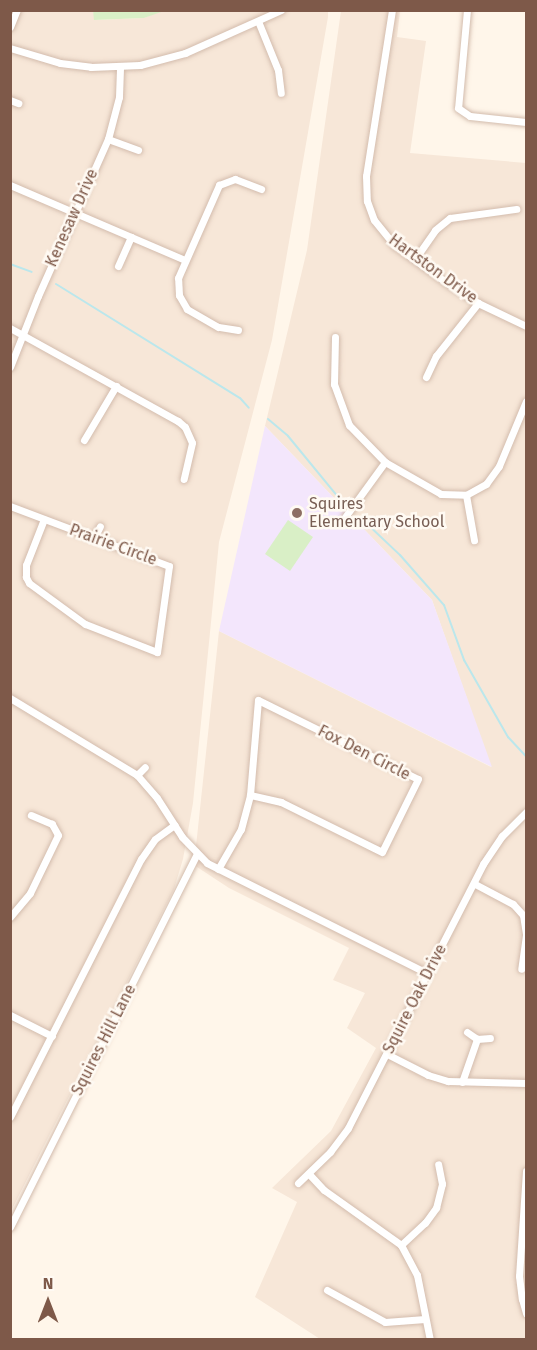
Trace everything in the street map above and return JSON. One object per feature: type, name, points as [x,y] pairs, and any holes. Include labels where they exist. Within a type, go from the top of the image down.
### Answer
[{"type":"street","points":[[10,27],[17,10]]},
{"type":"street","points":[[10,48],[60,63],[120,66],[161,60],[185,53],[281,10]]},
{"type":"street","name":"Hartston Drive","points":[[392,10],[366,189],[371,212],[379,228],[394,245],[478,303],[526,326]]},
{"type":"street","points":[[467,10],[458,108],[470,116],[526,122]]},
{"type":"street","points":[[258,21],[278,70],[281,93]]},
{"type":"street","name":"Kenesaw Drive","points":[[10,367],[108,139],[119,97],[120,66]]},
{"type":"street","points":[[108,139],[138,150]]},
{"type":"street","points":[[238,330],[218,327],[208,322],[182,302],[177,286],[185,260],[219,185],[236,179],[261,189]]},
{"type":"street","points":[[10,185],[185,260]]},
{"type":"street","points":[[415,259],[435,230],[450,218],[516,209]]},
{"type":"street","points":[[118,266],[131,237]]},
{"type":"street","points":[[426,377],[436,356],[478,303]]},
{"type":"street","points":[[10,328],[24,333],[185,427],[192,443],[184,479]]},
{"type":"street","points":[[335,337],[334,384],[342,410],[359,438],[385,462],[431,491],[451,496],[466,495],[477,491],[493,475],[526,402]]},
{"type":"street","points":[[84,440],[116,386]]},
{"type":"street","points":[[345,517],[385,462]]},
{"type":"street","points":[[466,495],[474,540]]},
{"type":"street","name":"Prairie Circle","points":[[10,506],[169,566],[157,652],[85,624],[29,583],[26,577],[26,565],[44,519]]},
{"type":"street","points":[[94,538],[100,526]]},
{"type":"street","points":[[10,698],[137,775],[157,798],[174,825],[197,854],[218,869],[427,973]]},
{"type":"street","name":"Fox Den Circle","points":[[218,869],[241,828],[249,795],[258,700],[418,780],[382,852],[281,802],[249,795]]},
{"type":"street","points":[[137,775],[145,767]]},
{"type":"street","name":"Squire Oak Drive","points":[[298,1183],[309,1174],[348,1128],[492,850],[526,812]]},
{"type":"street","points":[[10,917],[30,893],[58,835],[52,824],[31,815]]},
{"type":"street","points":[[12,1113],[141,859],[155,839],[174,825]]},
{"type":"street","name":"Squires Hill Lane","points":[[10,1227],[197,854]]},
{"type":"street","points":[[475,884],[513,904],[523,915],[526,928],[521,969]]},
{"type":"street","points":[[10,1015],[52,1035]]},
{"type":"street","points":[[467,1032],[477,1039],[490,1038]]},
{"type":"street","points":[[462,1082],[477,1039]]},
{"type":"street","points":[[387,1054],[428,1075],[462,1082],[526,1083]]},
{"type":"street","points":[[401,1245],[436,1208],[442,1184],[438,1164]]},
{"type":"street","points":[[526,1171],[519,1276],[526,1313]]},
{"type":"street","points":[[309,1174],[329,1194],[401,1245],[417,1275],[430,1340]]},
{"type":"street","points":[[327,1290],[386,1322],[425,1319]]},
{"type":"shaded area","points":[[164,10],[328,11],[328,17],[272,340],[219,542],[193,803],[183,859],[174,889],[11,1211],[11,11],[93,11],[95,20],[144,18]]},
{"type":"shaded area","points":[[341,11],[400,11],[397,37],[426,41],[410,153],[526,163],[526,1339],[320,1339],[255,1297],[297,1202],[272,1188],[331,1131],[376,1048],[347,1028],[365,993],[333,980],[349,948],[229,888],[194,865],[219,631],[491,767],[432,600],[265,426],[307,250]]},
{"type":"shaded area","name":"Squires Elementary School","points":[[265,426],[432,600],[492,767],[219,631]]},
{"type":"green space","points":[[93,10],[164,11],[144,18],[94,20]]},
{"type":"green space","points":[[288,520],[313,537],[290,571],[265,554]]},
{"type":"waterway","points":[[10,264],[32,272]]},
{"type":"waterway","points":[[56,284],[240,398],[249,408]]},
{"type":"waterway","points":[[268,419],[288,436],[339,498]]},
{"type":"waterway","points":[[364,521],[400,555],[444,605],[464,660],[508,737],[526,756]]},
{"type":"place","name":"Squires Elementary School","points":[[297,513]]}]
